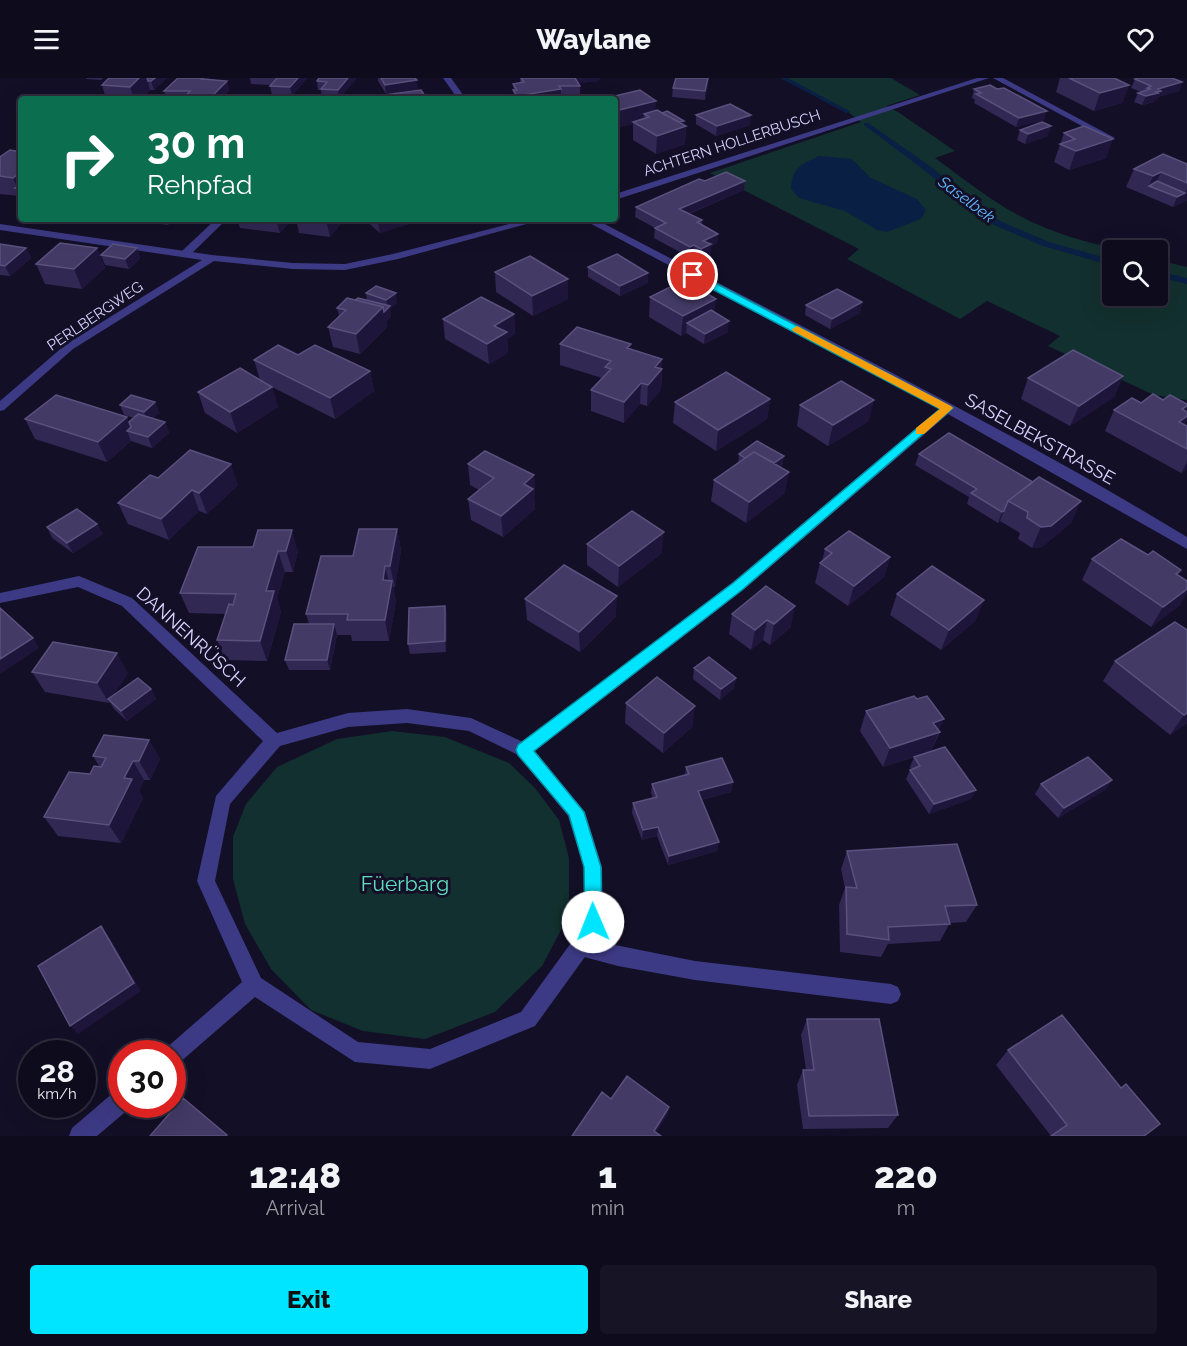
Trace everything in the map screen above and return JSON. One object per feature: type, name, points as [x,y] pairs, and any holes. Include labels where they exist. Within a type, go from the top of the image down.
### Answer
[{"type":"street","points":[[447,78],[460,96]]},
{"type":"street","name":"ACHTERN HOLLERBUSCH","points":[[618,196],[985,78]]},
{"type":"street","points":[[998,78],[1111,138]]},
{"type":"street","points":[[186,253],[219,222]]},
{"type":"street","points":[[0,227],[212,258],[293,266],[345,267],[528,222]]},
{"type":"street","name":"SASELBEKSTRASSE","points":[[593,222],[947,408],[1130,508],[1187,544]]},
{"type":"street","name":"PERLBERGWEG","points":[[0,407],[69,347],[212,258]]},
{"type":"street","points":[[524,750],[738,586],[947,408]]},
{"type":"street","name":"DANNENRÜSCH","points":[[0,597],[79,581],[127,602],[274,741]]},
{"type":"street","points":[[406,716],[471,725],[524,750],[576,812],[593,867],[593,922],[580,947],[528,1019],[430,1059],[355,1052],[254,985],[206,881],[222,801],[274,741],[348,720],[406,716]]},
{"type":"street","points":[[580,947],[621,958],[694,970],[891,994]]},
{"type":"street","points":[[186,1044],[254,985]]},
{"type":"street","points":[[80,1136],[108,1112]]},
{"type":"green space","points":[[783,78],[891,78],[920,95],[886,106],[955,151],[935,158],[1009,210],[1044,227],[1102,246],[1102,306],[1168,306],[1168,262],[1187,267],[1187,400],[1154,395],[1048,346],[1060,336],[987,301],[960,319],[847,259],[859,249],[710,173],[861,122],[848,112]]},
{"type":"green space","name":"Füerbarg","points":[[392,731],[445,737],[509,763],[535,788],[559,820],[569,858],[569,915],[542,966],[495,1012],[425,1039],[363,1031],[311,1010],[271,969],[245,924],[233,879],[233,837],[246,804],[277,767],[337,739]]},
{"type":"water","points":[[819,156],[852,159],[871,178],[917,199],[926,210],[921,219],[887,232],[877,230],[845,211],[799,198],[791,189],[793,176],[798,168]]},
{"type":"building","points":[[109,78],[139,78],[130,87],[102,85]]},
{"type":"building","points":[[178,78],[227,81],[212,96],[186,96],[190,91],[164,91]]},
{"type":"building","points":[[277,78],[298,78],[290,87],[270,86]]},
{"type":"building","points":[[319,78],[348,78],[338,90],[321,89],[327,82],[317,81]]},
{"type":"building","points":[[381,78],[415,78],[417,80],[385,85]]},
{"type":"building","points":[[521,78],[575,78],[580,86],[559,86],[561,89],[517,96],[513,90],[517,90],[513,84],[524,82]]},
{"type":"building","points":[[676,78],[708,78],[705,91],[673,88]]},
{"type":"building","points":[[1069,78],[1114,78],[1129,85],[1100,93]]},
{"type":"building","points":[[1172,78],[1182,82],[1158,89],[1161,91],[1146,96],[1138,93],[1150,89],[1147,88],[1151,86],[1135,79]]},
{"type":"building","points":[[990,85],[997,89],[1004,88],[1047,111],[1019,118],[976,94],[981,93],[974,89]]},
{"type":"building","points":[[421,90],[425,96],[384,96]]},
{"type":"building","points":[[640,90],[656,101],[618,110],[618,96],[615,96]]},
{"type":"building","points":[[730,104],[751,115],[717,126],[696,115]]},
{"type":"building","points":[[657,110],[686,126],[657,136],[633,122],[649,117],[644,114]]},
{"type":"building","points":[[667,111],[684,121],[679,122],[662,113]]},
{"type":"building","points":[[1042,122],[1051,126],[1028,134],[1020,130]]},
{"type":"building","points":[[1084,126],[1113,139],[1076,151],[1060,144],[1075,139],[1064,133]]},
{"type":"building","points":[[10,150],[18,151],[18,174],[13,178],[0,176],[0,157]]},
{"type":"building","points":[[1163,154],[1187,164],[1187,183],[1161,172],[1153,176],[1134,169]]},
{"type":"building","points":[[726,172],[745,181],[679,209],[702,220],[697,222],[718,234],[703,241],[711,244],[701,249],[694,245],[690,247],[655,228],[666,223],[636,207],[699,179],[705,181]]},
{"type":"building","points":[[1157,181],[1185,193],[1177,197],[1149,186]]},
{"type":"building","points":[[60,243],[97,248],[74,269],[36,264]]},
{"type":"building","points":[[0,244],[26,248],[5,266],[0,265]]},
{"type":"building","points":[[113,244],[137,248],[125,259],[101,255]]},
{"type":"building","points":[[617,254],[648,273],[620,286],[588,267]]},
{"type":"building","points":[[530,256],[568,279],[532,296],[495,272]]},
{"type":"building","points":[[684,280],[716,299],[683,316],[650,297]]},
{"type":"building","points":[[376,286],[396,293],[386,300],[366,293]]},
{"type":"building","points":[[837,289],[862,302],[832,319],[806,305]]},
{"type":"building","points":[[481,297],[514,314],[494,326],[507,332],[487,344],[443,319]]},
{"type":"building","points":[[347,298],[383,307],[356,334],[328,327],[346,310],[337,308]]},
{"type":"building","points":[[358,298],[390,306],[384,312],[383,307],[355,300]]},
{"type":"building","points":[[711,310],[729,321],[705,334],[687,323]]},
{"type":"building","points":[[577,327],[631,344],[627,348],[662,359],[655,367],[662,369],[648,385],[641,383],[624,402],[591,390],[611,369],[605,367],[611,361],[560,344]]},
{"type":"building","points":[[278,345],[298,355],[315,345],[370,371],[330,398],[254,360]]},
{"type":"building","points":[[1073,350],[1123,376],[1079,406],[1028,378]]},
{"type":"building","points":[[240,368],[272,387],[230,412],[198,392]]},
{"type":"building","points":[[726,372],[770,399],[718,430],[675,402]]},
{"type":"building","points":[[841,381],[874,400],[833,425],[800,405]]},
{"type":"building","points":[[1153,394],[1163,400],[1170,395],[1187,404],[1182,409],[1187,412],[1187,416],[1179,422],[1187,426],[1187,449],[1114,410],[1132,398],[1141,403]]},
{"type":"building","points":[[56,395],[127,417],[98,442],[25,419]]},
{"type":"building","points":[[131,395],[155,402],[144,412],[120,405]]},
{"type":"building","points":[[138,414],[165,422],[148,437],[127,431],[131,427],[129,422]]},
{"type":"building","points":[[949,433],[1033,482],[1008,501],[1002,512],[971,493],[977,489],[919,454]]},
{"type":"building","points":[[757,441],[784,456],[774,463],[754,452],[745,458],[739,454]]},
{"type":"building","points":[[190,450],[231,464],[199,493],[192,490],[161,519],[118,503],[150,475],[158,478]]},
{"type":"building","points":[[485,451],[534,475],[524,484],[533,489],[501,516],[468,499],[494,478],[468,464]]},
{"type":"building","points":[[754,452],[789,472],[749,502],[714,480]]},
{"type":"building","points":[[1039,477],[1081,501],[1051,526],[1041,527],[1027,518],[1028,512],[1008,501]]},
{"type":"building","points":[[77,509],[97,524],[67,543],[47,527]]},
{"type":"building","points":[[632,511],[664,532],[619,566],[587,544]]},
{"type":"building","points":[[359,529],[397,529],[390,566],[385,566],[383,580],[392,581],[385,620],[347,620],[348,614],[306,614],[321,556],[353,556]]},
{"type":"building","points":[[258,530],[292,530],[286,551],[278,551],[266,591],[274,591],[260,641],[217,640],[229,604],[233,605],[236,594],[180,593],[198,547],[253,547]]},
{"type":"building","points":[[849,531],[890,557],[854,586],[820,563],[832,553],[825,549]]},
{"type":"building","points":[[1121,539],[1148,555],[1153,551],[1181,570],[1176,574],[1187,581],[1187,589],[1163,607],[1092,559]]},
{"type":"building","points":[[564,565],[617,596],[579,632],[525,599]]},
{"type":"building","points":[[932,566],[984,600],[949,630],[897,594]]},
{"type":"building","points":[[766,586],[795,606],[774,624],[767,620],[755,630],[732,614]]},
{"type":"building","points":[[445,606],[445,641],[408,644],[409,608]]},
{"type":"building","points":[[0,608],[33,638],[0,659]]},
{"type":"building","points":[[1175,622],[1187,630],[1187,713],[1184,715],[1115,661]]},
{"type":"building","points":[[294,624],[334,624],[327,660],[285,660]]},
{"type":"building","points":[[53,642],[117,653],[97,683],[32,672]]},
{"type":"building","points":[[709,657],[736,678],[721,689],[694,668]]},
{"type":"building","points":[[657,677],[695,706],[664,733],[626,703]]},
{"type":"building","points":[[138,678],[151,689],[121,711],[108,699]]},
{"type":"building","points":[[914,696],[917,699],[927,696],[944,719],[933,723],[940,732],[890,748],[866,711]]},
{"type":"building","points":[[104,735],[149,740],[139,761],[133,761],[124,778],[132,779],[109,825],[44,817],[69,772],[90,774],[94,766],[101,767],[106,758],[93,756]]},
{"type":"building","points":[[945,747],[976,790],[934,804],[910,770],[920,766],[914,757]]},
{"type":"building","points":[[1088,757],[1112,780],[1064,808],[1041,784]]},
{"type":"building","points":[[722,758],[733,782],[698,791],[719,842],[669,856],[658,827],[643,830],[633,803],[657,797],[652,784],[689,774],[686,767]]},
{"type":"building","points":[[957,844],[977,905],[945,906],[950,924],[888,927],[889,940],[847,934],[846,887],[857,888],[847,851]]},
{"type":"building","points":[[101,926],[134,983],[70,1026],[38,966]]},
{"type":"building","points":[[1062,1015],[1121,1088],[1126,1084],[1160,1124],[1144,1136],[1051,1136],[1067,1125],[1008,1050]]},
{"type":"building","points":[[807,1019],[879,1019],[898,1115],[809,1116],[803,1070],[814,1070]]},
{"type":"building","points":[[627,1076],[669,1107],[654,1131],[661,1136],[572,1136],[602,1092],[611,1099]]},
{"type":"building","points":[[186,1101],[227,1135],[226,1136],[150,1136],[166,1118],[186,1118]]},
{"type":"waterway","name":"Saselbek","points":[[783,78],[848,112]]},
{"type":"waterway","name":"Saselbek","points":[[866,124],[997,223],[1046,244],[1102,260]]},
{"type":"waterway","name":"Saselbek","points":[[1168,276],[1187,281]]},
{"type":"slow traffic","points":[[797,329],[947,408],[920,431]]},
{"type":"route","points":[[593,922],[593,867],[576,812],[524,750],[738,586],[947,408],[693,275]]}]
